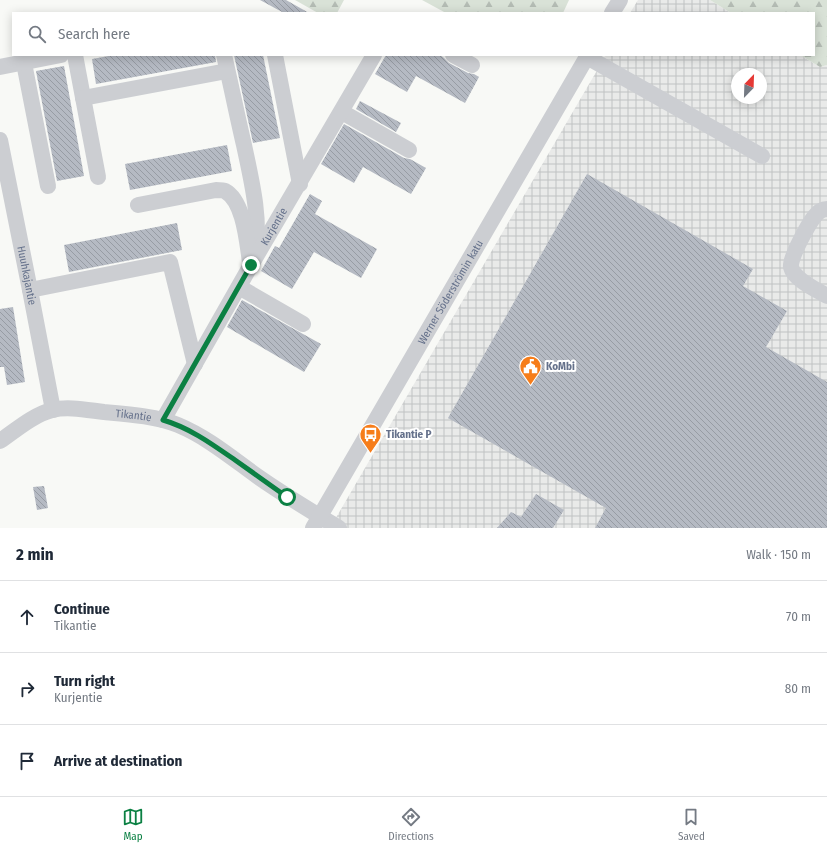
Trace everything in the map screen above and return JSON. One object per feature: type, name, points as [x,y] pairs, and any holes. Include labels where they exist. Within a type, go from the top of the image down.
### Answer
[{"type":"street","points":[[613,12],[620,0]]},
{"type":"street","points":[[0,67],[56,56]]},
{"type":"street","points":[[75,56],[98,177]]},
{"type":"street","points":[[224,56],[252,182],[257,212],[258,234],[253,261]]},
{"type":"street","points":[[275,56],[300,184]]},
{"type":"street","name":"Kurjentie","points":[[163,420],[253,261],[300,184],[373,56]]},
{"type":"street","points":[[456,56],[472,65]]},
{"type":"street","points":[[587,56],[762,156]]},
{"type":"street","name":"Werner Söderströmin katu","points":[[316,522],[587,56]]},
{"type":"street","points":[[24,62],[48,186]]},
{"type":"street","points":[[83,98],[227,71]]},
{"type":"street","points":[[342,112],[409,150]]},
{"type":"street","name":"Huuhkajantie","points":[[0,140],[53,410]]},
{"type":"street","points":[[138,205],[216,190],[225,191],[239,206],[253,261]]},
{"type":"street","points":[[827,208],[815,216],[792,257],[791,268],[795,275],[804,283],[827,296]]},
{"type":"street","points":[[30,290],[170,262],[196,364]]},
{"type":"street","points":[[239,287],[303,324]]},
{"type":"street","name":"Tikantie","points":[[0,441],[27,422],[53,410],[82,409],[163,420],[177,424],[214,445],[287,497],[316,522],[339,528]]},
{"type":"shaded area","points":[[638,0],[710,0],[729,12],[631,12]]},
{"type":"shaded area","points":[[605,56],[802,56],[820,67],[827,65],[827,528],[330,528]]},
{"type":"green space","points":[[295,0],[344,0],[338,12],[316,12]]},
{"type":"green space","points":[[422,0],[569,0],[563,12],[444,12]]},
{"type":"green space","points":[[710,0],[827,0],[827,65],[820,67],[802,56],[815,56],[815,12],[729,12]]},
{"type":"building","points":[[260,0],[286,0],[307,12],[282,12]]},
{"type":"building","points":[[108,56],[215,56],[216,62],[96,84],[92,59]]},
{"type":"building","points":[[234,56],[263,56],[280,138],[253,143]]},
{"type":"building","points":[[385,56],[441,56],[449,63],[479,77],[465,103],[416,76],[407,92],[375,74]]},
{"type":"building","points":[[64,66],[84,176],[57,181],[36,71]]},
{"type":"building","points":[[360,101],[401,123],[396,132],[356,109]]},
{"type":"building","points":[[344,124],[404,158],[410,159],[426,168],[411,194],[363,167],[354,183],[321,164]]},
{"type":"building","points":[[227,145],[232,171],[130,190],[125,164]]},
{"type":"building","points":[[587,174],[753,269],[743,286],[787,311],[766,347],[827,382],[827,528],[595,528],[606,508],[448,418]]},
{"type":"building","points":[[310,194],[322,201],[315,214],[377,249],[361,278],[314,252],[292,289],[261,271],[275,246],[279,248]]},
{"type":"building","points":[[177,223],[182,250],[69,272],[64,245]]},
{"type":"building","points":[[242,300],[321,344],[304,372],[227,327]]},
{"type":"building","points":[[13,307],[25,382],[7,385],[4,367],[0,367],[0,309]]},
{"type":"building","points":[[44,486],[48,508],[37,510],[33,487]]},
{"type":"building","points":[[536,494],[564,510],[553,528],[497,528],[511,512],[521,517]]},
{"type":"place","name":"KoMbi","points":[[531,386]]},
{"type":"place","name":"Tikantie P","points":[[371,454]]},
{"type":"route","points":[[251,265],[163,420],[177,424],[214,445],[287,497]]}]
